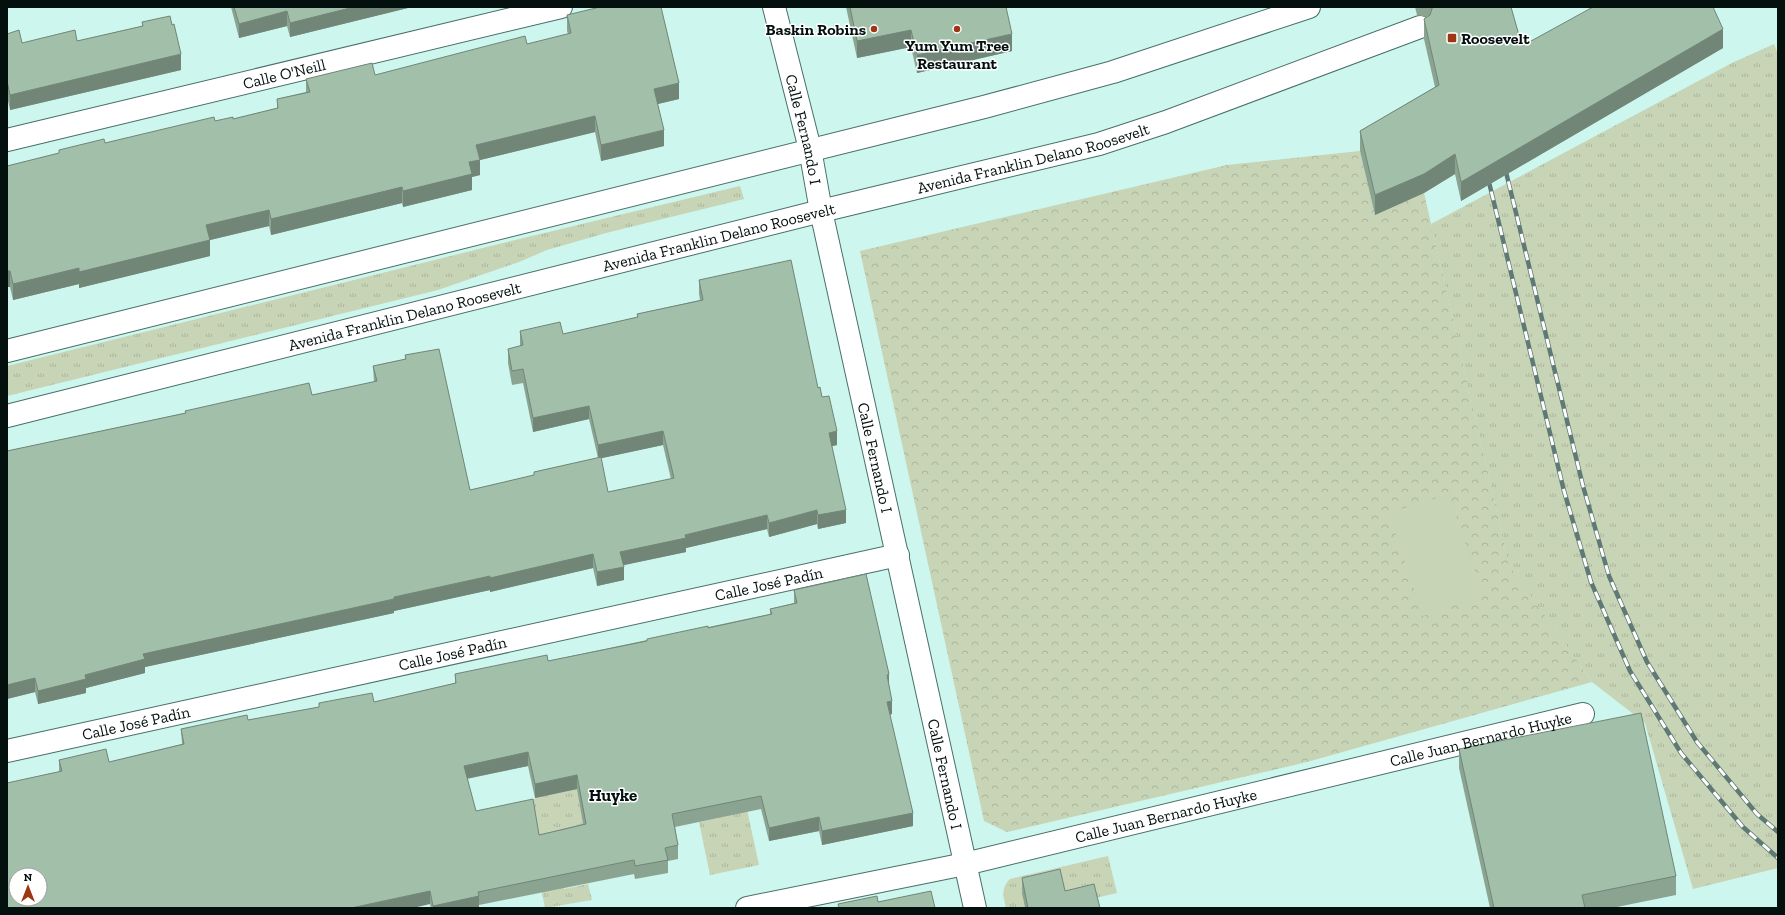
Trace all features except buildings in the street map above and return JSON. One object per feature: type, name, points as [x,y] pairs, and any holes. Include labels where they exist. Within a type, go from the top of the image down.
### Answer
[{"type":"street","name":"Calle O'Neill","points":[[7,140],[561,7]]},
{"type":"street","name":"Calle Fernando I","points":[[774,7],[810,149],[821,211],[975,908]]},
{"type":"street","points":[[7,351],[1114,72],[1309,7]]},
{"type":"street","name":"Avenida Franklin Delano Roosevelt","points":[[7,416],[821,211],[1099,144],[1166,122],[1420,27]]},
{"type":"street","name":"Calle José Padín","points":[[7,751],[898,555]]},
{"type":"street","name":"Calle Juan Bernardo Huyke","points":[[747,908],[965,864],[1583,714]]},
{"type":"green space","points":[[1774,44],[1778,54],[1778,868],[1693,889],[1645,723],[1592,682],[1509,566],[1431,224],[1732,63]]},
{"type":"green space","points":[[1360,151],[1375,215],[1424,193],[1509,565],[1592,682],[1307,762],[1007,832],[984,821],[860,251],[1227,165]]},
{"type":"green space","points":[[740,186],[744,199],[606,233],[547,250],[519,262],[438,290],[7,396],[7,366]]},
{"type":"green space","points":[[1449,494],[1483,596],[1423,616],[1389,513]]},
{"type":"green space","points":[[735,754],[759,865],[710,875],[699,822],[718,818],[715,803]]},
{"type":"green space","points":[[585,766],[580,805],[584,829],[554,844],[564,889],[588,884],[592,900],[545,908],[532,842],[529,801],[539,797]]},
{"type":"green space","points":[[1108,856],[1117,893],[1065,905],[1022,893],[1025,908],[1006,908],[1004,889],[1010,879]]},
{"type":"railway","points":[[1504,164],[1583,486],[1609,576],[1647,662],[1697,742],[1757,814],[1778,832]]},
{"type":"railway","points":[[1487,174],[1564,491],[1591,582],[1630,671],[1681,753],[1743,827],[1778,858]]},
{"type":"place","name":"Baskin Robins","points":[[874,29]]},
{"type":"place","name":"Yum Yum Tree Restaurant","points":[[957,29]]},
{"type":"place","name":"Roosevelt","points":[[1452,38]]},
{"type":"district","name":"Huyke","points":[[613,795]]}]
